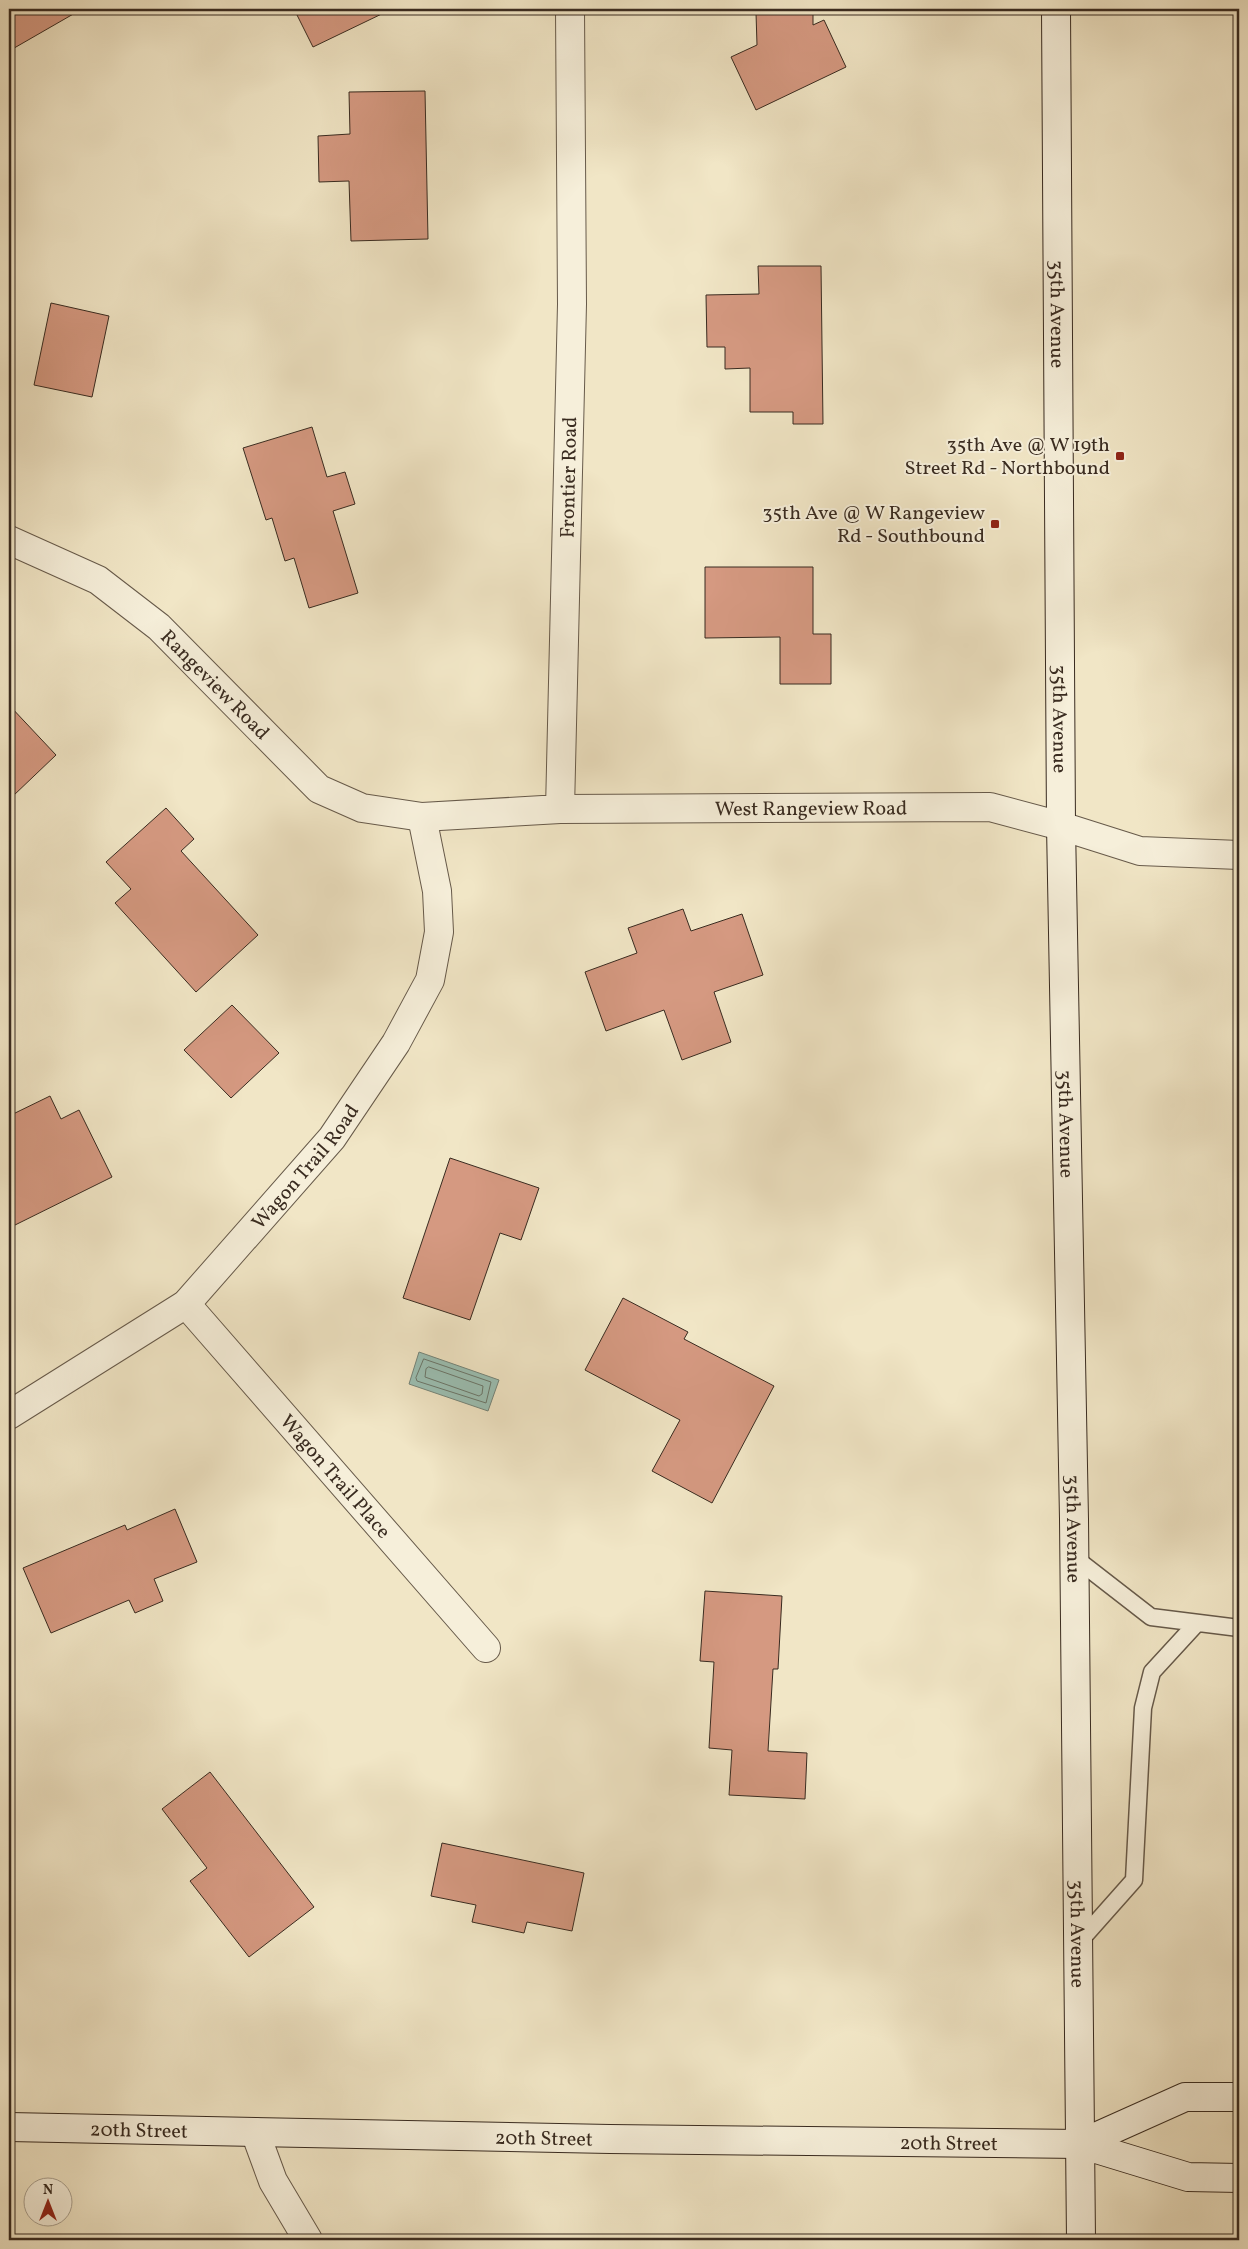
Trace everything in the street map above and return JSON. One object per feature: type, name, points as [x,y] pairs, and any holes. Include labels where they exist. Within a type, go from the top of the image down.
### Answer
[{"type":"main road","name":"Frontier Road","points":[[560,809],[572,304],[570,9]]},
{"type":"main road","name":"35th Avenue","points":[[1056,9],[1061,826],[1075,1558],[1081,2240]]},
{"type":"main road","name":"Rangeview Road","points":[[9,540],[98,580],[159,628],[319,789],[362,808],[422,817]]},
{"type":"main road","name":"West Rangeview Road","points":[[560,809],[990,807],[1061,826],[1140,852],[1239,855]]},
{"type":"main road","points":[[422,817],[560,809]]},
{"type":"main road","name":"Wagon Trail Road","points":[[9,1415],[186,1304],[332,1138],[396,1043],[430,980],[440,932],[438,899],[422,817]]},
{"type":"main road","name":"Wagon Trail Place","points":[[186,1304],[486,1648]]},
{"type":"main road","name":"20th Street","points":[[1080,2144],[1185,2097],[1239,2097]]},
{"type":"main road","name":"20th Street","points":[[9,2127],[610,2139],[1080,2144],[1188,2177],[1239,2178]]},
{"type":"main road","points":[[255,2132],[273,2181],[308,2240]]},
{"type":"lane","points":[[1075,1558],[1151,1617],[1239,1628]]},
{"type":"lane","points":[[1079,1942],[1134,1880],[1143,1708],[1152,1672],[1197,1623]]},
{"type":"water","points":[[419,1352],[499,1380],[488,1411],[409,1384]]},
{"type":"building","points":[[9,9],[82,9],[9,51]]},
{"type":"building","points":[[294,9],[392,9],[313,47]]},
{"type":"building","points":[[750,9],[813,9],[813,25],[824,20],[846,67],[756,110],[731,57],[757,45],[756,13],[750,13]]},
{"type":"building","points":[[425,91],[428,239],[351,241],[349,181],[319,182],[318,136],[350,134],[349,92]]},
{"type":"building","points":[[758,266],[821,266],[823,424],[793,424],[793,412],[750,412],[750,368],[725,369],[725,347],[707,347],[706,295],[759,294]]},
{"type":"building","points":[[51,303],[109,316],[92,397],[34,385]]},
{"type":"building","points":[[312,427],[327,477],[345,472],[355,504],[333,511],[358,593],[309,608],[294,558],[285,561],[272,518],[266,520],[243,448]]},
{"type":"building","points":[[705,567],[813,567],[813,634],[831,634],[831,684],[780,684],[780,637],[705,638]]},
{"type":"building","points":[[9,705],[56,755],[13,796],[9,792]]},
{"type":"building","points":[[166,808],[194,839],[181,851],[258,935],[196,992],[115,903],[131,889],[106,862]]},
{"type":"building","points":[[683,909],[691,931],[742,914],[763,975],[714,992],[731,1042],[682,1060],[664,1010],[606,1031],[585,972],[637,953],[628,928]]},
{"type":"building","points":[[232,1005],[279,1053],[231,1098],[184,1050]]},
{"type":"building","points":[[50,1096],[61,1119],[79,1110],[112,1177],[9,1228],[9,1116]]},
{"type":"building","points":[[450,1158],[539,1188],[521,1240],[500,1233],[470,1320],[403,1298]]},
{"type":"building","points":[[623,1298],[688,1332],[684,1339],[774,1386],[712,1503],[652,1471],[680,1420],[585,1370]]},
{"type":"building","points":[[175,1509],[197,1562],[154,1579],[163,1601],[135,1613],[129,1600],[51,1633],[23,1568],[125,1525],[127,1530]]},
{"type":"building","points":[[705,1591],[782,1596],[778,1669],[773,1669],[768,1751],[807,1753],[805,1799],[729,1795],[732,1750],[709,1748],[714,1662],[700,1661]]},
{"type":"building","points":[[210,1772],[314,1907],[249,1957],[190,1881],[207,1868],[162,1809]]},
{"type":"building","points":[[442,1843],[584,1873],[572,1931],[527,1922],[524,1933],[472,1922],[476,1905],[431,1896]]},
{"type":"place","name":"35th Ave @ W 19th Street Rd - Northbound","points":[[1120,456]]},
{"type":"place","name":"35th Ave @ W Rangeview Rd - Southbound","points":[[995,524]]}]
